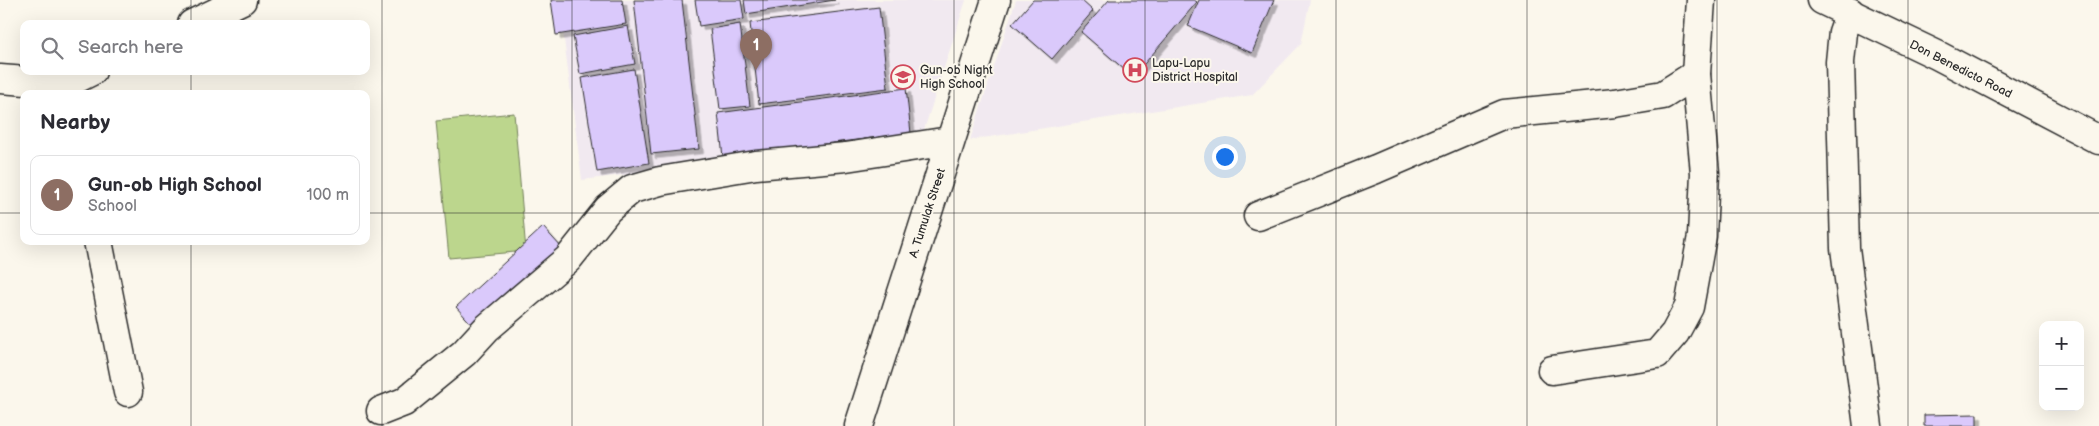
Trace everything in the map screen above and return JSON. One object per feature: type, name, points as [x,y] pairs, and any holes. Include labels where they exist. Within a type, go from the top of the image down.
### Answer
[{"type":"street","points":[[200,20],[242,0]]},
{"type":"street","name":"A. Tumulak Street","points":[[859,426],[949,141],[996,0]]},
{"type":"street","points":[[1552,370],[1656,354],[1675,333],[1690,307],[1702,236],[1705,173],[1696,74],[1701,0]]},
{"type":"street","name":"Don Benedicto Road","points":[[1822,0],[1937,55],[2099,140]]},
{"type":"street","points":[[1850,12],[1843,32],[1840,62],[1845,248],[1868,426]]},
{"type":"street","points":[[1258,216],[1376,169],[1504,114],[1615,103],[1662,95],[1696,74]]},
{"type":"street","points":[[0,79],[67,89],[86,75]]},
{"type":"street","points":[[380,411],[404,402],[464,353],[487,328],[568,259],[608,208],[632,189],[660,180],[756,165],[846,157],[949,141]]},
{"type":"street","points":[[99,245],[128,392]]},
{"type":"shaded area","points":[[559,0],[966,0],[921,139],[582,180]]},
{"type":"shaded area","name":"Lapu-Lapu District Hospital","points":[[1016,0],[1310,0],[1301,44],[1252,95],[970,140]]},
{"type":"green space","points":[[514,113],[526,251],[449,258],[436,121]]},
{"type":"building","points":[[551,0],[622,0],[626,24],[556,35]]},
{"type":"building","points":[[634,0],[682,0],[699,149],[651,154]]},
{"type":"building","points":[[695,0],[741,0],[744,19],[699,26]]},
{"type":"building","points":[[744,0],[835,0],[746,14]]},
{"type":"building","points":[[1033,0],[1081,0],[1093,11],[1052,59],[1012,24]]},
{"type":"building","points":[[1109,0],[1194,0],[1197,2],[1133,77],[1081,32]]},
{"type":"building","points":[[1199,0],[1274,0],[1252,53],[1188,26]]},
{"type":"building","points":[[879,7],[888,88],[759,104],[750,23]]},
{"type":"building","points":[[740,24],[750,106],[720,109],[710,29]]},
{"type":"building","points":[[628,26],[635,64],[580,74],[573,36]]},
{"type":"building","points":[[634,69],[649,163],[597,172],[582,78]]},
{"type":"building","points":[[906,88],[911,133],[723,157],[718,113]]},
{"type":"building","points":[[543,227],[562,248],[475,328],[456,307]]},
{"type":"building","points":[[1977,414],[1977,426],[1924,426],[1924,415]]},
{"type":"place","name":"Gun-ob High School","points":[[756,70]]},
{"type":"place","name":"Lapu-Lapu District Hospital","points":[[1135,70]]},
{"type":"place","name":"Gun-ob Night High School","points":[[903,77]]}]
